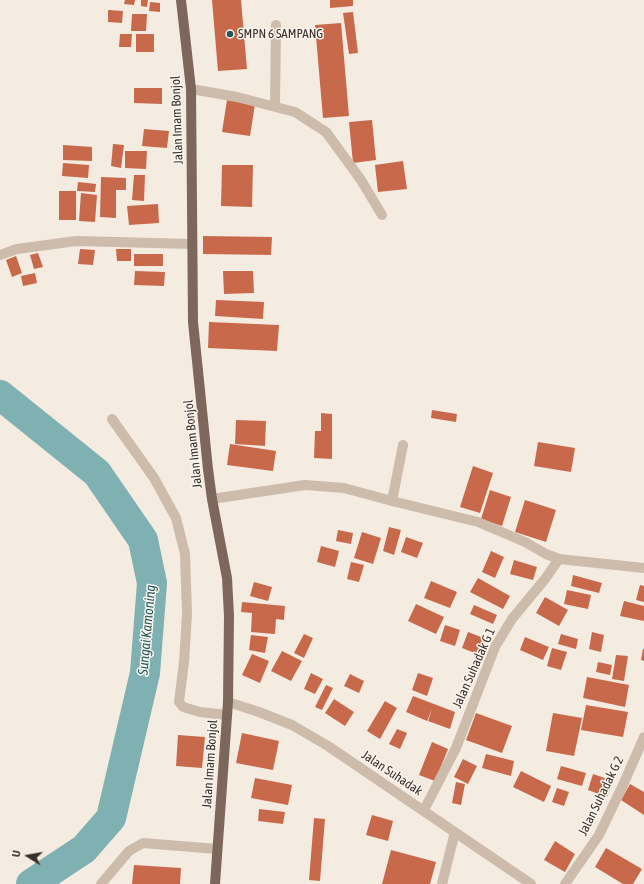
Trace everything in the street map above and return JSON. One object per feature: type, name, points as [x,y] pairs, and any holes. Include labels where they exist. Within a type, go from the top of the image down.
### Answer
[{"type":"main road","name":"Jalan Imam Bonjol","points":[[181,0],[191,89],[193,322],[212,499],[227,578],[229,616],[228,702],[214,884]]},
{"type":"street","points":[[275,107],[276,25]]},
{"type":"street","points":[[191,89],[237,97],[295,112],[326,132],[361,180],[382,214]]},
{"type":"street","points":[[0,255],[17,248],[76,241],[192,244]]},
{"type":"street","points":[[112,418],[154,478],[176,518],[185,554],[188,614],[184,662],[178,702],[183,706],[200,712],[227,715]]},
{"type":"street","points":[[392,501],[403,445]]},
{"type":"street","points":[[212,499],[305,485],[344,488],[478,522],[525,542],[558,559],[644,568]]},
{"type":"street","name":"Jalan Suhadak G 1","points":[[424,810],[456,748],[495,647],[512,619],[545,578],[558,559]]},
{"type":"street","name":"Jalan Suhadak","points":[[228,702],[292,725],[328,746],[531,884]]},
{"type":"street","name":"Jalan Suhadak G 2","points":[[565,884],[599,835],[644,737]]},
{"type":"street","points":[[442,884],[455,832]]},
{"type":"street","points":[[101,884],[129,851],[143,843],[217,849]]},
{"type":"building","points":[[125,0],[135,0],[134,5],[124,4]]},
{"type":"building","points":[[141,0],[148,0],[147,7],[141,6]]},
{"type":"building","name":"SMPN 6 SAMPANG","points":[[212,0],[241,0],[247,69],[218,71]]},
{"type":"building","points":[[330,0],[353,0],[353,6],[330,8]]},
{"type":"building","points":[[150,2],[160,3],[160,12],[149,11]]},
{"type":"building","points":[[108,10],[123,11],[122,23],[108,22]]},
{"type":"building","points":[[353,12],[358,53],[349,54],[343,13]]},
{"type":"building","points":[[132,14],[147,14],[146,31],[131,31]]},
{"type":"building","points":[[341,23],[349,116],[323,118],[315,25]]},
{"type":"building","points":[[120,34],[132,34],[131,47],[119,47]]},
{"type":"building","points":[[136,34],[154,34],[154,52],[136,52]]},
{"type":"building","points":[[134,88],[162,88],[162,104],[134,103]]},
{"type":"building","points":[[227,100],[255,104],[250,136],[222,132]]},
{"type":"building","points":[[372,120],[376,160],[353,163],[349,122]]},
{"type":"building","points":[[144,129],[169,131],[167,148],[142,146]]},
{"type":"building","points":[[113,144],[124,145],[121,168],[111,166]]},
{"type":"building","points":[[63,145],[92,147],[92,161],[63,160]]},
{"type":"building","points":[[125,151],[147,151],[146,169],[125,168]]},
{"type":"building","points":[[403,161],[407,189],[378,192],[375,165]]},
{"type":"building","points":[[63,163],[89,165],[88,178],[62,176]]},
{"type":"building","points":[[222,165],[253,165],[252,207],[221,206]]},
{"type":"building","points":[[134,175],[145,175],[144,201],[132,200]]},
{"type":"building","points":[[101,177],[126,178],[126,190],[116,190],[116,218],[100,217]]},
{"type":"building","points":[[78,182],[96,184],[95,192],[77,191]]},
{"type":"building","points":[[59,191],[76,191],[76,220],[59,220]]},
{"type":"building","points":[[81,193],[97,195],[95,222],[79,221]]},
{"type":"building","points":[[158,204],[159,223],[129,225],[127,206]]},
{"type":"building","points":[[203,236],[272,237],[271,255],[203,254]]},
{"type":"building","points":[[80,249],[95,250],[93,265],[78,264]]},
{"type":"building","points":[[116,249],[131,249],[131,261],[117,261]]},
{"type":"building","points":[[38,253],[43,267],[34,269],[30,255]]},
{"type":"building","points":[[134,254],[163,254],[163,266],[134,266]]},
{"type":"building","points":[[16,256],[22,273],[12,277],[6,260]]},
{"type":"building","points":[[135,271],[165,272],[164,286],[134,285]]},
{"type":"building","points":[[223,271],[253,271],[254,293],[224,294]]},
{"type":"building","points":[[35,273],[37,283],[23,286],[21,276]]},
{"type":"building","points":[[216,300],[264,302],[263,319],[215,316]]},
{"type":"building","points":[[209,322],[279,325],[277,351],[208,348]]},
{"type":"building","points":[[432,410],[457,414],[456,422],[431,418]]},
{"type":"building","points":[[321,413],[332,414],[332,459],[314,458],[315,431],[321,431]]},
{"type":"building","points":[[236,420],[266,421],[265,446],[235,444]]},
{"type":"building","points":[[538,442],[575,448],[571,472],[534,466]]},
{"type":"building","points":[[230,444],[276,451],[273,471],[227,465]]},
{"type":"building","points":[[473,466],[493,473],[480,513],[460,507]]},
{"type":"building","points":[[490,490],[511,497],[502,526],[481,519]]},
{"type":"building","points":[[525,500],[556,510],[546,542],[515,532]]},
{"type":"building","points":[[389,527],[401,530],[394,555],[383,551]]},
{"type":"building","points":[[338,530],[353,533],[351,544],[336,541]]},
{"type":"building","points":[[362,532],[381,538],[373,564],[354,558]]},
{"type":"building","points":[[406,537],[423,543],[417,558],[401,552]]},
{"type":"building","points":[[321,546],[339,551],[335,567],[317,562]]},
{"type":"building","points":[[491,551],[504,557],[495,578],[482,572]]},
{"type":"building","points":[[514,560],[537,567],[533,580],[510,574]]},
{"type":"building","points":[[351,562],[364,565],[359,582],[347,579]]},
{"type":"building","points":[[573,575],[602,583],[599,593],[571,586]]},
{"type":"building","points":[[478,578],[510,596],[503,609],[470,592]]},
{"type":"building","points":[[431,581],[457,592],[450,608],[424,598]]},
{"type":"building","points":[[254,582],[272,587],[268,601],[250,596]]},
{"type":"building","points":[[640,585],[644,586],[644,602],[636,600]]},
{"type":"building","points":[[567,590],[591,595],[588,609],[564,604]]},
{"type":"building","points":[[545,597],[568,610],[559,626],[536,613]]},
{"type":"building","points":[[624,601],[644,606],[644,621],[620,616]]},
{"type":"building","points":[[242,602],[285,606],[284,620],[276,619],[275,634],[251,632],[252,613],[241,612]]},
{"type":"building","points":[[416,604],[444,617],[436,634],[408,621]]},
{"type":"building","points":[[474,605],[497,615],[493,624],[470,614]]},
{"type":"building","points":[[445,625],[460,630],[455,646],[440,641]]},
{"type":"building","points":[[468,632],[486,639],[480,655],[462,648]]},
{"type":"building","points":[[592,632],[604,635],[601,652],[589,649]]},
{"type":"building","points":[[304,634],[313,638],[304,658],[294,653]]},
{"type":"building","points":[[561,634],[578,639],[576,649],[558,644]]},
{"type":"building","points":[[251,635],[268,637],[265,653],[249,650]]},
{"type":"building","points":[[525,637],[549,647],[543,660],[520,650]]},
{"type":"building","points":[[552,648],[567,652],[561,670],[547,666]]},
{"type":"building","points":[[644,649],[644,661],[641,660]]},
{"type":"building","points":[[282,651],[302,661],[291,681],[271,671]]},
{"type":"building","points":[[252,654],[269,661],[260,683],[242,675]]},
{"type":"building","points":[[616,655],[628,656],[624,681],[612,679]]},
{"type":"building","points":[[598,662],[612,665],[610,675],[596,672]]},
{"type":"building","points":[[311,673],[323,679],[315,694],[304,689]]},
{"type":"building","points":[[418,673],[433,678],[427,696],[412,690]]},
{"type":"building","points":[[350,674],[364,681],[359,693],[344,686]]},
{"type":"building","points":[[587,677],[629,685],[625,707],[583,698]]},
{"type":"building","points":[[326,685],[333,688],[322,710],[315,707]]},
{"type":"building","points":[[413,696],[455,712],[450,729],[428,721],[432,709],[427,721],[406,712]]},
{"type":"building","points":[[334,699],[354,712],[345,726],[325,713]]},
{"type":"building","points":[[385,701],[397,708],[380,739],[367,731]]},
{"type":"building","points":[[586,705],[628,712],[623,737],[581,730]]},
{"type":"building","points":[[476,713],[512,726],[502,753],[466,740]]},
{"type":"building","points":[[553,713],[582,718],[574,756],[546,751]]},
{"type":"building","points":[[397,729],[407,733],[400,749],[389,744]]},
{"type":"building","points":[[242,733],[279,741],[273,770],[236,763]]},
{"type":"building","points":[[178,735],[205,737],[202,768],[176,766]]},
{"type":"building","points":[[432,742],[448,749],[435,781],[419,775]]},
{"type":"building","points":[[486,754],[514,761],[511,776],[482,768]]},
{"type":"building","points":[[463,759],[477,766],[468,784],[454,777]]},
{"type":"building","points":[[561,766],[586,773],[582,786],[557,779]]},
{"type":"building","points":[[521,771],[551,786],[544,802],[513,787]]},
{"type":"building","points":[[593,774],[613,781],[607,797],[588,790]]},
{"type":"building","points":[[255,778],[292,785],[288,805],[251,798]]},
{"type":"building","points":[[456,782],[465,784],[461,805],[452,803]]},
{"type":"building","points":[[630,784],[644,792],[644,815],[621,800]]},
{"type":"building","points":[[557,788],[569,792],[564,806],[552,802]]},
{"type":"building","points":[[259,809],[285,812],[283,824],[258,821]]},
{"type":"building","points":[[372,815],[393,821],[388,841],[366,835]]},
{"type":"building","points":[[314,818],[325,819],[320,881],[309,880]]},
{"type":"building","points":[[555,841],[575,854],[565,872],[544,860]]},
{"type":"building","points":[[606,848],[642,869],[633,884],[623,884],[595,867]]},
{"type":"building","points":[[391,850],[436,862],[430,884],[382,884]]},
{"type":"building","points":[[134,865],[181,868],[180,884],[132,884]]},
{"type":"waterway","name":"Sungai Kamoning","points":[[0,395],[97,473],[143,540],[152,583],[145,673],[111,818],[84,849],[31,884]]},
{"type":"place","name":"SMPN 6 SAMPANG","points":[[230,34]]}]
